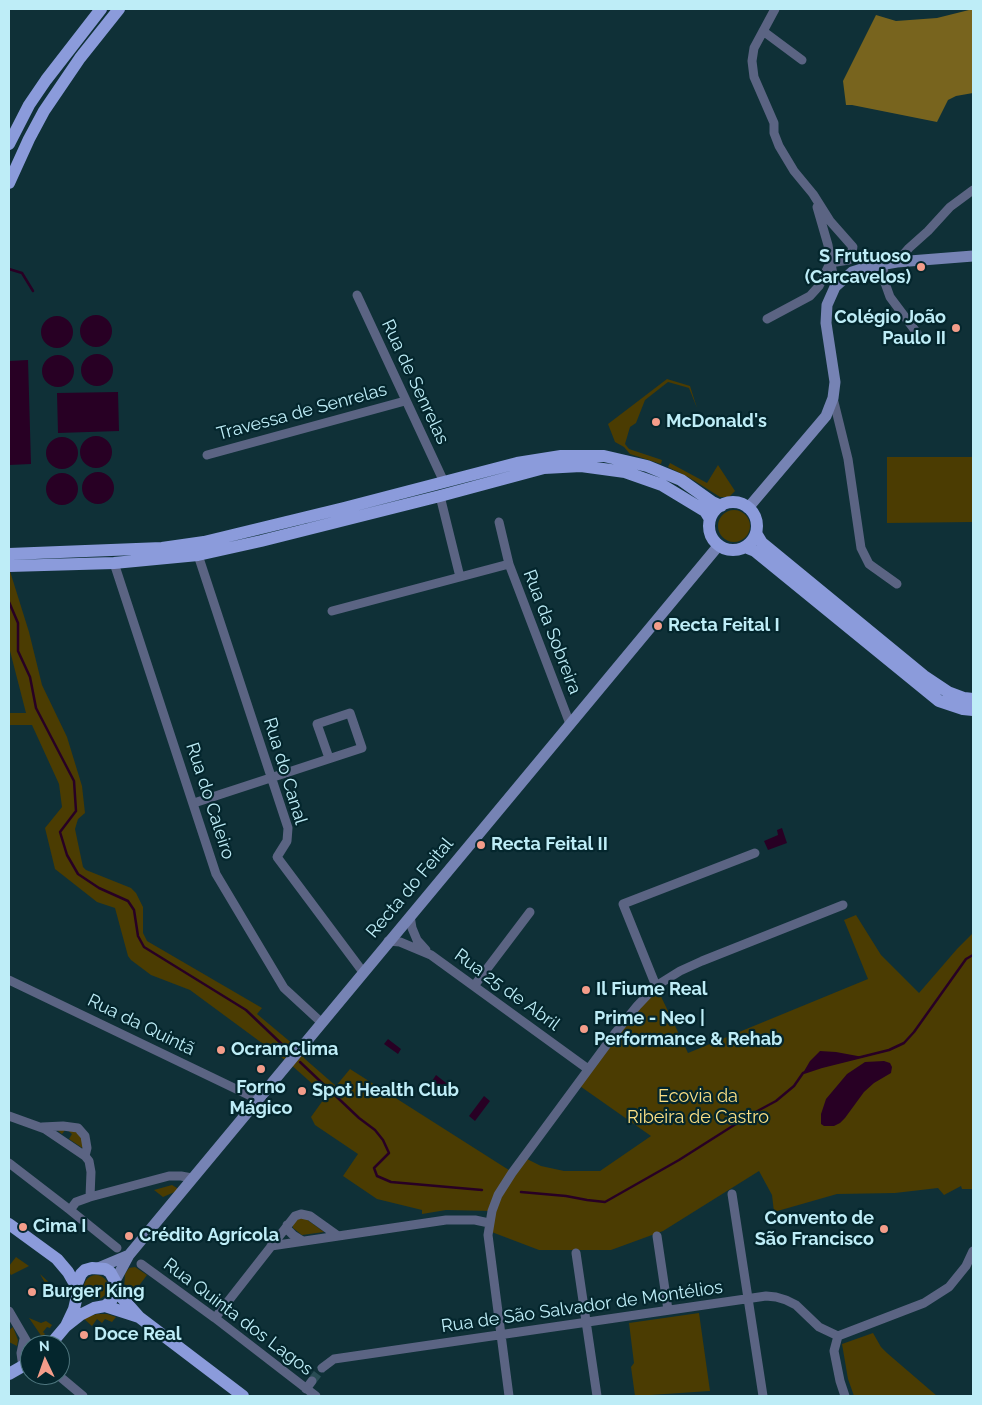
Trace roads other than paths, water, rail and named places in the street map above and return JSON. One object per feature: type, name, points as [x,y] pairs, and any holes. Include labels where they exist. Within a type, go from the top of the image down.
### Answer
[{"type":"main road","points":[[9,144],[46,80],[100,9]]},
{"type":"main road","points":[[9,183],[44,111],[80,58],[119,9]]},
{"type":"main road","points":[[9,554],[162,548],[204,542],[516,463],[561,456],[604,456],[647,466],[681,480],[712,502],[721,506]]},
{"type":"main road","points":[[9,566],[114,563],[198,555],[440,496],[544,468],[582,466],[624,472],[662,485],[705,511],[710,519]]},
{"type":"main road","points":[[735,502],[748,508],[756,519],[756,533],[750,543],[745,547],[732,550],[719,545],[710,533],[710,519],[713,514],[721,506],[735,502]]},
{"type":"main road","points":[[756,533],[762,543],[924,676],[948,692],[973,699]]},
{"type":"main road","points":[[745,547],[755,551],[939,701],[963,709],[973,710]]},
{"type":"main road","points":[[9,1224],[57,1259],[68,1272],[84,1304],[139,1317]]},
{"type":"main road","points":[[57,1259],[73,1265],[110,1272],[116,1286],[139,1317],[242,1396]]},
{"type":"main road","name":"Recta do Feital","points":[[66,1326],[81,1274],[95,1268]]},
{"type":"main road","name":"Recta do Feital","points":[[58,1335],[80,1315],[111,1302],[116,1286]]},
{"type":"main road","points":[[9,1374],[20,1368]]},
{"type":"street","points":[[775,9],[754,48],[752,61],[754,77],[774,123],[774,133],[779,146],[794,171],[813,194],[830,221],[853,247],[849,260],[830,263]]},
{"type":"street","points":[[763,31],[802,60]]},
{"type":"street","points":[[897,262],[950,207],[973,190]]},
{"type":"street","points":[[813,194],[828,245],[835,287]]},
{"type":"street","points":[[897,584],[869,564],[861,548],[848,459],[833,398],[834,382],[826,323],[827,305],[835,287],[852,272],[897,262],[973,256]]},
{"type":"street","points":[[767,319],[810,296],[819,286],[830,263]]},
{"type":"street","points":[[883,264],[885,283],[890,297],[917,332]]},
{"type":"street","name":"Rua de Senrelas","points":[[357,295],[444,482]]},
{"type":"street","points":[[748,508],[826,416],[833,398]]},
{"type":"street","name":"Travessa de Senrelas","points":[[207,455],[405,401]]},
{"type":"street","points":[[440,496],[460,577]]},
{"type":"street","points":[[499,522],[509,564]]},
{"type":"street","name":"Recta do Feital","points":[[116,1286],[129,1255],[719,545]]},
{"type":"street","name":"Rua do Canal","points":[[198,555],[288,828],[287,840],[277,857],[363,972]]},
{"type":"street","name":"Rua do Caleiro","points":[[114,563],[216,874],[284,988],[322,1023]]},
{"type":"street","name":"Rua da Sobreira","points":[[332,611],[509,564],[570,724]]},
{"type":"street","points":[[194,803],[362,748],[350,713],[317,724],[329,758]]},
{"type":"street","points":[[656,986],[623,904],[755,853]]},
{"type":"street","points":[[509,1396],[488,1235],[489,1223],[498,1195],[505,1184],[588,1069],[637,1006],[656,986],[680,971],[702,961],[843,905]]},
{"type":"street","points":[[474,986],[530,912]]},
{"type":"street","name":"Rua 25 de Abril","points":[[410,916],[417,940],[431,956]]},
{"type":"street","name":"Rua 25 de Abril","points":[[388,941],[400,942],[431,956],[588,1069]]},
{"type":"street","name":"Rua da Quintã","points":[[9,980],[259,1100]]},
{"type":"street","points":[[9,1116],[41,1128],[86,1156],[91,1172],[90,1197]]},
{"type":"street","points":[[41,1128],[63,1126],[78,1128],[85,1136],[86,1156]]},
{"type":"street","points":[[9,1164],[117,1248]]},
{"type":"street","points":[[70,1210],[76,1202],[90,1197],[169,1176],[192,1178]]},
{"type":"street","points":[[732,1194],[763,1396]]},
{"type":"street","points":[[215,1318],[286,1225],[295,1216],[301,1214],[310,1216],[338,1236]]},
{"type":"street","points":[[271,1246],[301,1240],[446,1220],[475,1220],[489,1223]]},
{"type":"street","points":[[286,1225],[287,1229],[301,1240]]},
{"type":"street","points":[[657,1236],[668,1310]]},
{"type":"street","points":[[845,1396],[834,1351],[838,1336],[924,1304],[949,1287],[966,1266],[973,1251]]},
{"type":"street","points":[[576,1253],[597,1396]]},
{"type":"street","name":"Recta do Feital","points":[[95,1268],[129,1255]]},
{"type":"street","name":"Rua Quinta dos Lagos","points":[[141,1264],[316,1396]]},
{"type":"street","name":"Rua de São Salvador de Montélios","points":[[322,1368],[334,1359],[776,1296],[796,1305],[819,1327],[838,1336]]},
{"type":"street","points":[[9,1310],[22,1335]]},
{"type":"street","points":[[306,1389],[312,1381]]},
{"type":"street","points":[[70,1385],[80,1394]]},
{"type":"waterway","points":[[9,269],[22,273],[33,291]]},
{"type":"waterway","points":[[9,602],[18,623],[18,651],[30,677],[36,708],[74,781],[76,811],[60,832],[67,855],[78,874],[99,888],[128,901],[134,910],[138,936],[144,947],[246,1010],[289,1051]]},
{"type":"waterway","points":[[521,1192],[605,1202],[776,1101],[794,1086],[803,1073],[889,1050],[904,1043],[914,1032],[966,959],[973,955]]},
{"type":"waterway","points":[[300,1062],[359,1118],[375,1130],[383,1140],[389,1153],[374,1168],[377,1176],[391,1182],[482,1190]]},
{"type":"tunnel","points":[[312,1381],[322,1368]]},
{"type":"place","name":"S Frutuoso (Carcavelos)","points":[[921,267]]},
{"type":"place","name":"Colégio João Paulo II","points":[[956,328]]},
{"type":"place","name":"McDonald's","points":[[656,422]]},
{"type":"place","name":"Recta Feital I","points":[[658,626]]},
{"type":"place","name":"Recta Feital II","points":[[481,845]]},
{"type":"place","name":"Il Fiume Real","points":[[586,990]]},
{"type":"place","name":"Prime - Neo | Performance & Rehab","points":[[584,1029]]},
{"type":"place","name":"OcramClima","points":[[221,1050]]},
{"type":"place","name":"Forno Mágico","points":[[261,1069]]},
{"type":"place","name":"Spot Health Club","points":[[302,1091]]},
{"type":"place","name":"Cima I","points":[[23,1227]]},
{"type":"place","name":"Convento de São Francisco","points":[[884,1229]]},
{"type":"place","name":"Crédito Agrícola","points":[[129,1236]]},
{"type":"place","name":"Burger King","points":[[32,1292]]},
{"type":"place","name":"Doce Real","points":[[84,1335]]},
{"type":"park label","name":"Ecovia da Ribeira de Castro","points":[[698,1107]]}]
